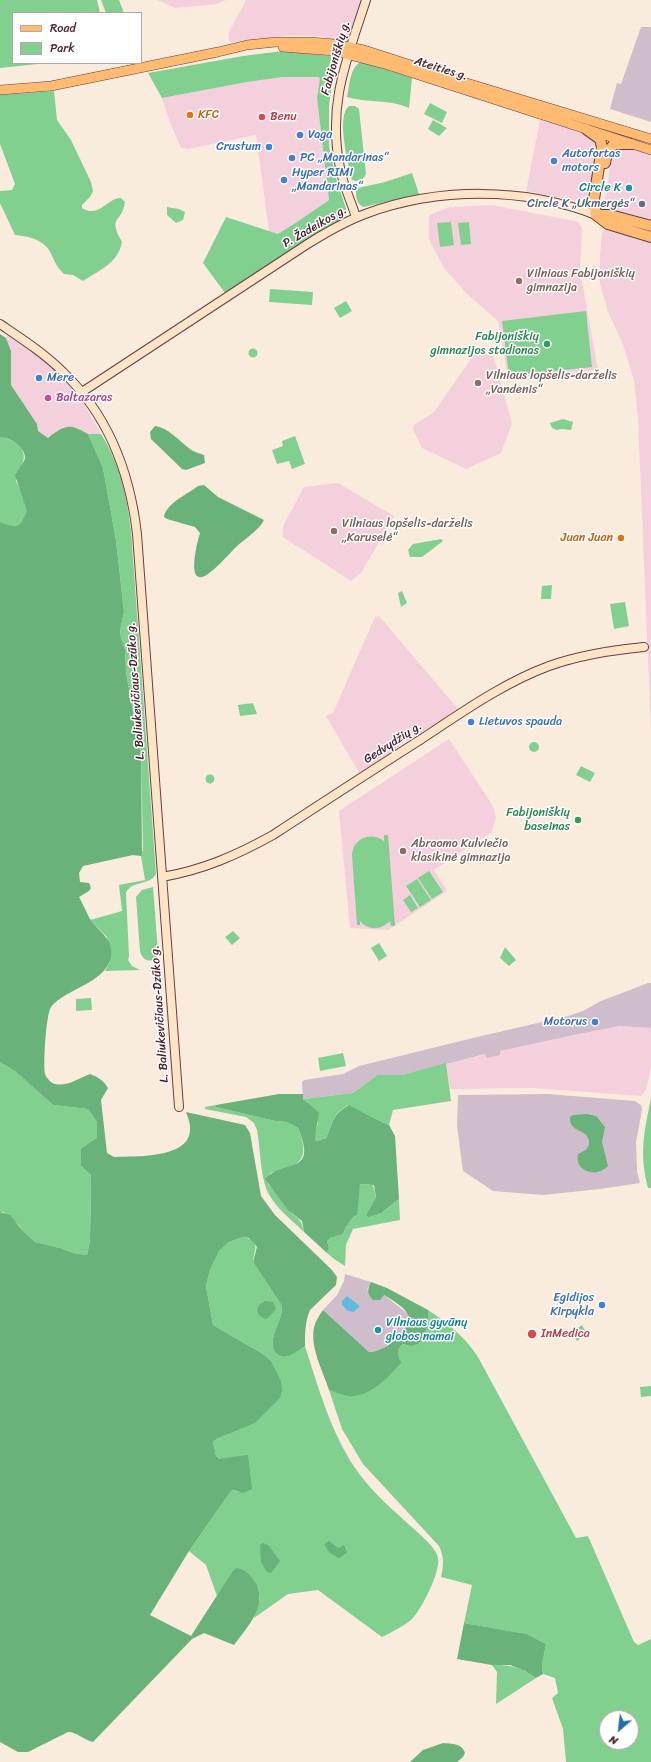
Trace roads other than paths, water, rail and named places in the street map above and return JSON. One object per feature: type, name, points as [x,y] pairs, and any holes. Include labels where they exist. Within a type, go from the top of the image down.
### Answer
[{"type":"highway","points":[[586,129],[600,139],[602,148],[594,199],[596,215],[608,224],[651,237]]},
{"type":"highway","points":[[596,215],[602,191],[607,152],[614,144],[632,144]]},
{"type":"highway","points":[[596,215],[610,215],[651,226]]},
{"type":"main road","name":"Fabijoniškių g.","points":[[356,217],[340,168],[336,128],[337,99],[349,50],[366,0]]},
{"type":"main road","name":"Ateities g.","points":[[0,90],[51,86],[247,45],[282,41],[311,42],[349,50],[651,150]]},
{"type":"main road","name":"Ateities g.","points":[[349,50],[364,50],[651,139]]},
{"type":"main road","name":"P. Žadeikos g.","points":[[82,392],[294,252],[324,233],[356,217],[406,203],[431,198],[467,194],[496,194],[531,198],[554,202],[596,215]]},
{"type":"main road","name":"L. Baliukevičiaus-Dzūko g.","points":[[0,324],[51,361],[82,392],[105,426],[118,453],[128,484],[135,517],[179,1107]]},
{"type":"main road","name":"Gedvydžių g.","points":[[162,877],[195,870],[239,854],[253,847],[483,700],[531,674],[583,656],[611,650],[644,647]]},
{"type":"water","points":[[347,1296],[360,1306],[354,1312],[348,1311],[342,1305],[342,1301]]},
{"type":"place","name":"KFC","points":[[190,115]]},
{"type":"place","name":"Benu","points":[[262,117]]},
{"type":"place","name":"Vaga","points":[[300,135]]},
{"type":"place","name":"Crustum","points":[[269,147]]},
{"type":"place","name":"PC „Mandarinas“","points":[[292,158]]},
{"type":"place","name":"Autofortas motors","points":[[554,161]]},
{"type":"place","name":"Hyper RIMI „Mandarinas“","points":[[284,180]]},
{"type":"place","name":"Circle K","points":[[629,188]]},
{"type":"place","name":"Circle K „Ukmergės“","points":[[642,204]]},
{"type":"place","name":"Vilniaus Fabijoniškių gimnazija","points":[[519,281]]},
{"type":"place","name":"Fabijoniškių gimnazijos stadionas","points":[[547,344]]},
{"type":"place","name":"Mere","points":[[39,378]]},
{"type":"place","name":"Vilniaus lopšelis-darželis „Vandenis“","points":[[478,383]]},
{"type":"place","name":"Baltazaras","points":[[48,398]]},
{"type":"place","name":"Vilniaus lopšelis-darželis „Karuselė“","points":[[334,531]]},
{"type":"place","name":"Juan Juan","points":[[621,538]]},
{"type":"place","name":"Lietuvos spauda","points":[[471,722]]},
{"type":"place","name":"Fabijoniškių baseinas","points":[[578,820]]},
{"type":"place","name":"Abraomo Kulviečio klasikinė gimnazija","points":[[403,851]]},
{"type":"place","name":"Motorus","points":[[595,1022]]},
{"type":"place","name":"Egidijos Kirpykla","points":[[602,1305]]},
{"type":"place","name":"Vilniaus gyvūnų globos namai","points":[[378,1330]]},
{"type":"place","name":"InMedica","points":[[532,1334]]}]
